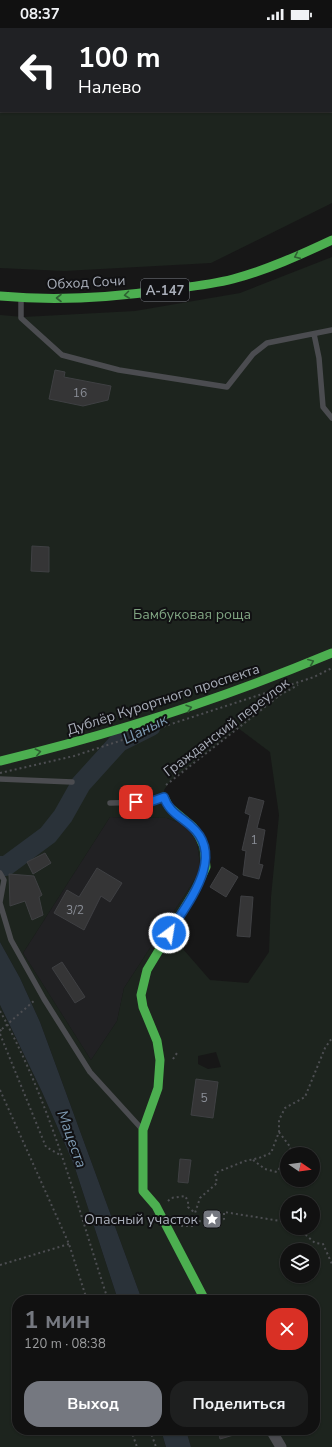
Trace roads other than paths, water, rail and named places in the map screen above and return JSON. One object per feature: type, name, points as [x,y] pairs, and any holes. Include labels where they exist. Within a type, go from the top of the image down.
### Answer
[{"type":"main road","name":"Обход Сочи","points":[[0,296],[21,298],[96,298],[205,285],[234,279],[293,258],[332,240]]},
{"type":"main road","name":"Дублёр Курортного проспекта","points":[[0,761],[66,746],[212,701],[332,653]]},
{"type":"main road","points":[[164,797],[169,807],[192,827],[199,836],[204,847],[206,867],[196,889],[147,970],[143,982],[141,995],[143,1007],[157,1041],[160,1060],[158,1088],[143,1130],[143,1191],[156,1206],[202,1295]]},
{"type":"street","points":[[274,1435],[281,1447]]},
{"type":"lane","points":[[21,298],[21,318],[62,355],[119,370],[227,387],[253,354],[267,343],[332,330]]},
{"type":"lane","points":[[314,334],[319,358],[323,407],[332,418]]},
{"type":"lane","points":[[0,779],[72,782]]},
{"type":"lane","points":[[110,803],[150,802],[164,797]]},
{"type":"lane","points":[[0,873],[4,880],[0,903],[11,940],[44,999],[90,1072],[143,1130]]},
{"type":"water","name":"Мацеста","points":[[0,942],[20,978],[40,1022],[140,1295],[116,1295],[74,1165],[42,1092],[0,1005]]},
{"type":"water","points":[[162,1435],[187,1435],[191,1447],[166,1447]]},
{"type":"waterway","name":"Цанык","points":[[0,866],[6,866],[48,835],[63,816],[81,784],[119,742],[151,726]]},
{"type":"place","name":"Опасный участок","points":[[212,1219]]},
{"type":"park label","name":"Бамбуковая роща","points":[[192,614]]}]
